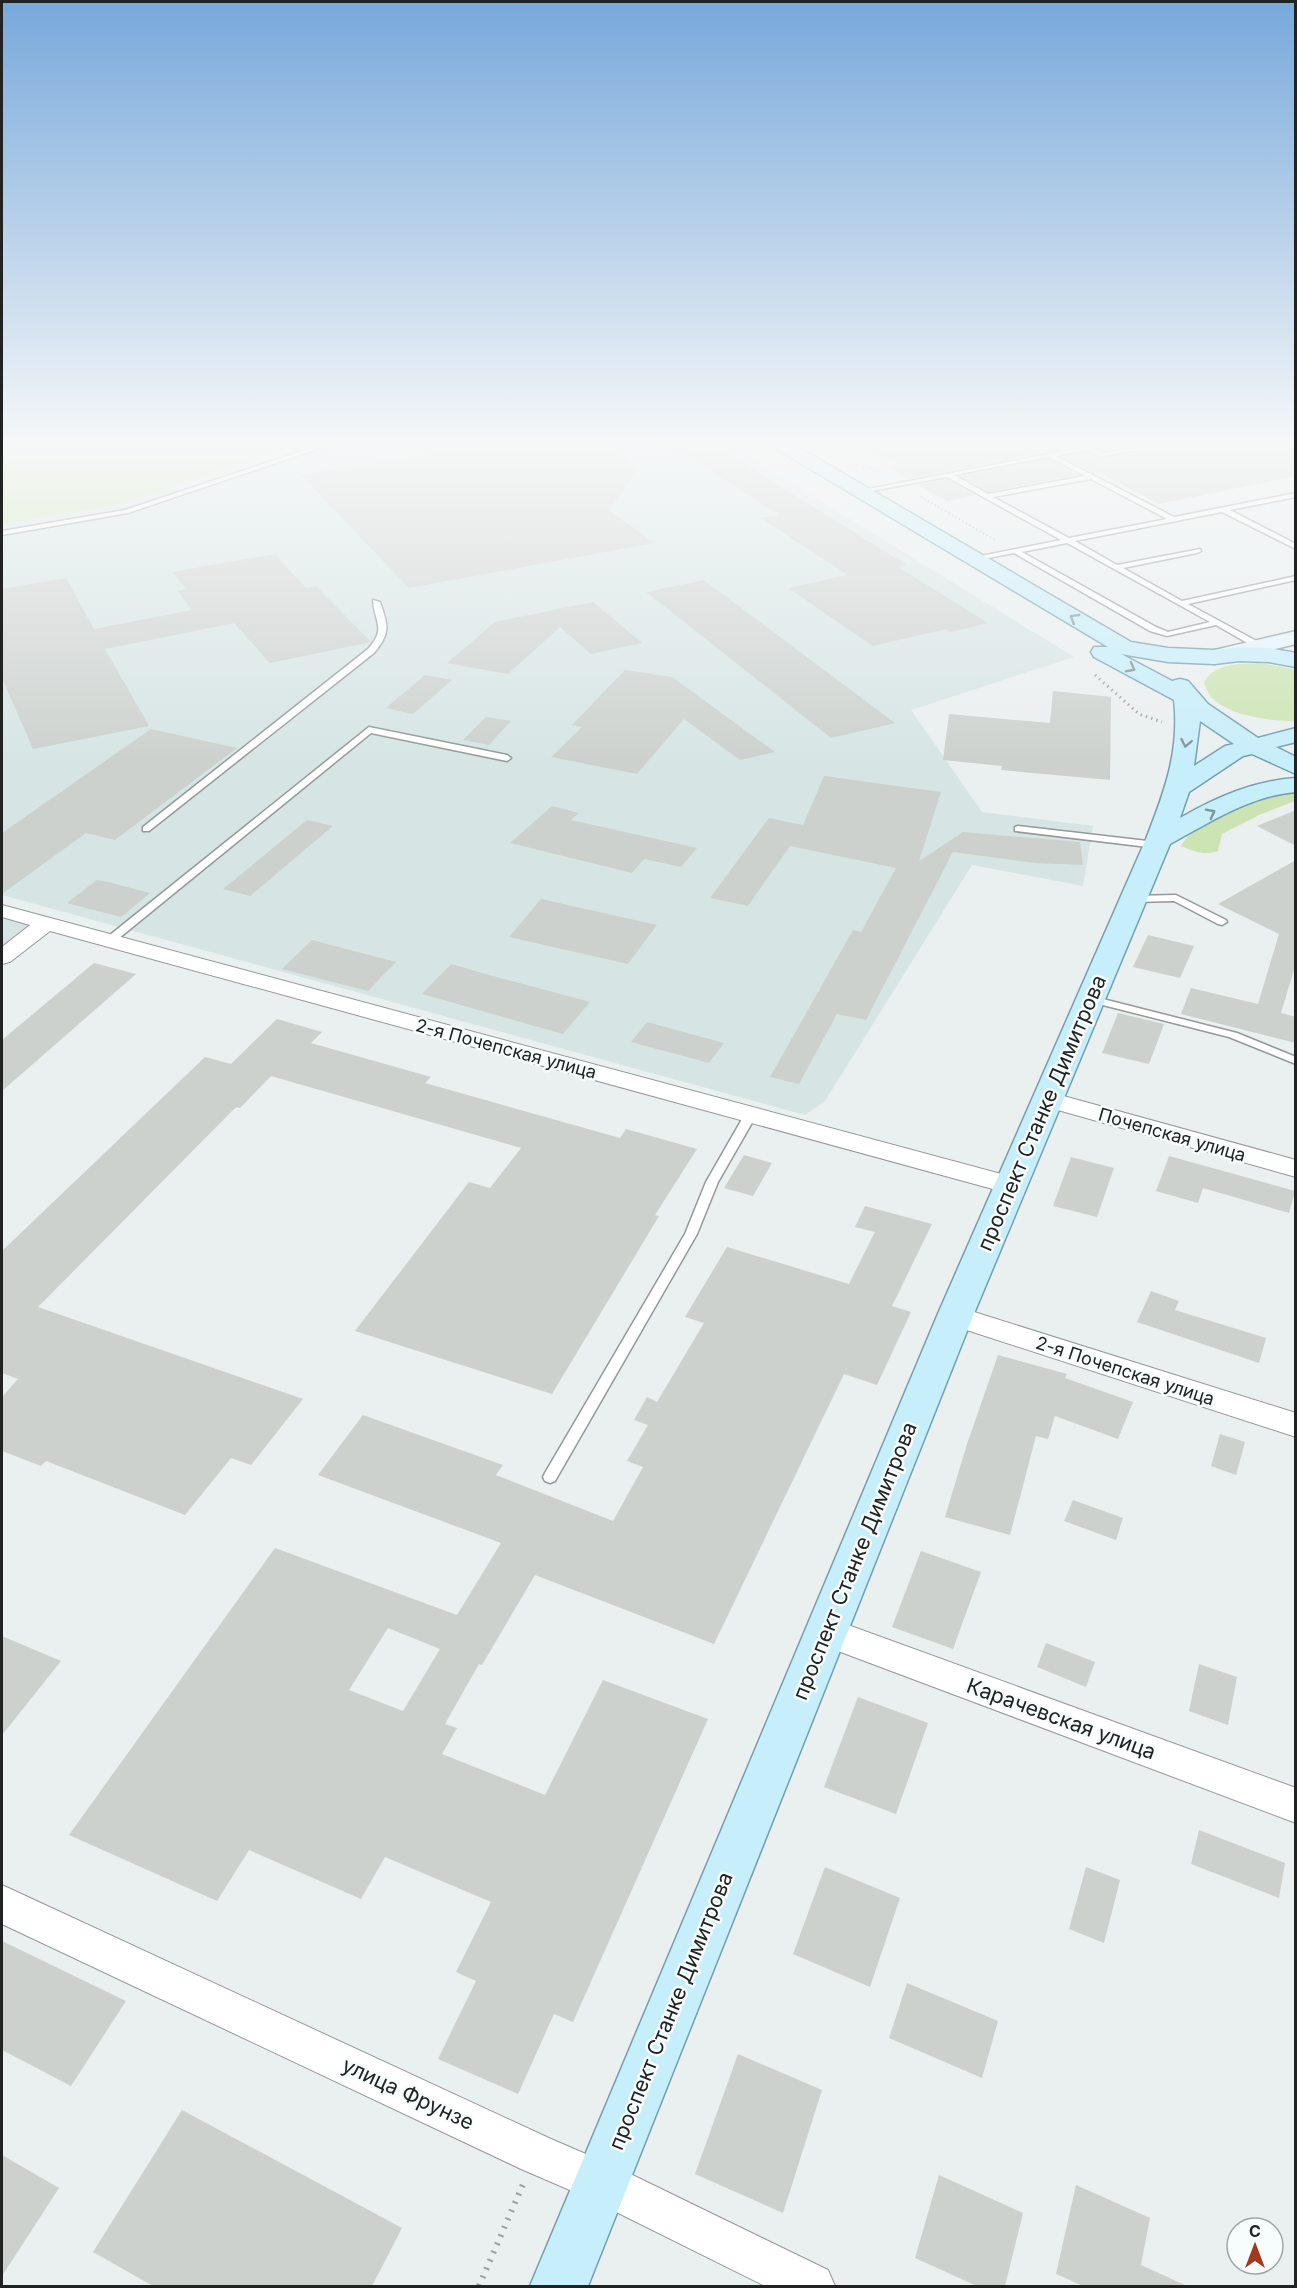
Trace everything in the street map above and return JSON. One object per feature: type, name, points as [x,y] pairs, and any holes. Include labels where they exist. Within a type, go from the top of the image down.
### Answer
[{"type":"main road","points":[[938,551],[1080,640],[1224,720],[1252,728],[1296,733]]},
{"type":"main road","points":[[962,551],[1125,648],[1168,655],[1214,657],[1250,654],[1296,660]]},
{"type":"main road","points":[[1214,657],[1296,637]]},
{"type":"main road","name":"проспект Станке Димитрова","points":[[559,2286],[955,1316],[1158,842],[1178,788],[1193,703],[1179,684],[1182,673],[1194,663],[1214,657]]},
{"type":"main road","points":[[1193,703],[1252,744],[1296,767]]},
{"type":"main road","points":[[1178,788],[1234,751],[1296,733]]},
{"type":"main road","points":[[1158,842],[1253,792],[1282,785],[1296,785]]},
{"type":"street","name":"2-я Почепская улица","points":[[2,911],[1011,1185]]},
{"type":"street","points":[[2,957],[46,923]]},
{"type":"street","name":"Почепская улица","points":[[1049,1100],[1296,1169]]},
{"type":"street","name":"2-я Почепская улица","points":[[955,1316],[1296,1425]]},
{"type":"street","name":"Карачевская улица","points":[[826,1632],[1296,1806]]},
{"type":"street","name":"улица Фрунзе","points":[[2,1904],[536,2154],[601,2182],[812,2286]]},
{"type":"lane","points":[[976,559],[1014,551],[1153,629],[1167,634],[1217,623]]},
{"type":"lane","points":[[1087,551],[1259,646]]},
{"type":"lane","points":[[1117,567],[1197,551]]},
{"type":"lane","points":[[1182,603],[1296,578]]},
{"type":"lane","points":[[146,829],[371,651],[383,639],[384,626],[376,602]]},
{"type":"lane","points":[[110,941],[369,730],[507,758]]},
{"type":"lane","points":[[1018,828],[1158,842]]},
{"type":"lane","points":[[1133,899],[1176,898],[1222,922]]},
{"type":"lane","points":[[1091,999],[1233,1035],[1296,1060]]},
{"type":"lane","points":[[550,1477],[691,1234],[712,1182],[751,1114]]},
{"type":"path","points":[[1090,671],[1139,714],[1172,725]]},
{"type":"path","points":[[479,2286],[536,2154]]},
{"type":"shaded area","points":[[2,551],[901,551],[1074,657],[911,710],[982,812],[1093,826],[1083,886],[972,865],[825,1101],[805,1115],[2,895]]},
{"type":"shaded area","points":[[2,911],[46,923],[2,957]]},
{"type":"green space","points":[[1259,663],[1295,669],[1295,721],[1270,720],[1242,714],[1217,702],[1209,693],[1204,682],[1214,671],[1228,666]]},
{"type":"green space","points":[[1295,789],[1295,801],[1259,815],[1222,834],[1218,851],[1204,853],[1181,846],[1189,835],[1216,817],[1250,803]]},
{"type":"building","points":[[373,551],[612,551],[409,588]]},
{"type":"building","points":[[811,551],[884,551],[907,565],[898,567],[988,623],[950,632],[946,629],[873,646],[788,588],[848,575]]},
{"type":"building","points":[[275,554],[306,588],[316,586],[371,642],[270,663],[234,623],[105,649],[149,726],[33,749],[2,678],[2,589],[66,578],[94,629],[192,610],[177,591],[186,589],[173,572]]},
{"type":"building","points":[[704,580],[895,723],[831,738],[646,592]]},
{"type":"building","points":[[593,602],[642,643],[591,654],[560,627],[508,674],[447,663],[495,622]]},
{"type":"building","points":[[625,670],[672,677],[775,752],[740,760],[684,719],[637,774],[551,757],[582,727],[572,725]]},
{"type":"building","points":[[425,675],[452,680],[413,714],[386,708]]},
{"type":"building","points":[[1053,691],[1111,697],[1110,780],[1001,770],[1002,766],[943,760],[949,714],[1050,723]]},
{"type":"building","points":[[486,717],[511,721],[489,745],[463,740]]},
{"type":"building","points":[[151,729],[237,748],[115,840],[86,833],[2,894],[2,833]]},
{"type":"building","points":[[824,776],[941,792],[919,861],[963,832],[1080,842],[1083,865],[1034,863],[953,852],[866,1020],[837,1014],[799,1084],[770,1077],[853,930],[861,932],[896,868],[790,846],[748,906],[710,898],[769,818],[803,825]]},
{"type":"building","points":[[552,806],[579,813],[571,820],[697,848],[681,867],[644,859],[632,873],[510,843]]},
{"type":"building","points":[[1296,810],[1296,846],[1257,826]]},
{"type":"building","points":[[307,820],[333,826],[250,896],[223,889]]},
{"type":"building","points":[[1296,860],[1296,963],[1281,1013],[1296,1017],[1296,1043],[1181,1014],[1191,988],[1258,1004],[1279,934],[1218,904]]},
{"type":"building","points":[[97,880],[150,893],[121,917],[67,903]]},
{"type":"building","points":[[541,899],[657,925],[628,964],[509,937]]},
{"type":"building","points":[[1148,935],[1194,946],[1180,978],[1133,967]]},
{"type":"building","points":[[312,940],[396,962],[368,991],[282,969]]},
{"type":"building","points":[[94,963],[136,974],[2,1091],[2,1040]]},
{"type":"building","points":[[451,964],[590,1002],[563,1034],[422,994]]},
{"type":"building","points":[[1118,1013],[1164,1024],[1149,1064],[1102,1053]]},
{"type":"building","points":[[277,1019],[322,1032],[311,1043],[431,1077],[425,1083],[620,1138],[626,1129],[697,1149],[655,1215],[659,1216],[552,1394],[355,1331],[469,1182],[490,1188],[521,1148],[271,1076],[240,1108],[236,1107],[38,1307],[303,1399],[251,1465],[231,1458],[185,1515],[46,1461],[41,1466],[2,1451],[2,1397],[18,1379],[2,1373],[2,1251],[205,1057],[231,1064]]},
{"type":"building","points":[[647,1022],[724,1043],[709,1063],[631,1042]]},
{"type":"building","points":[[744,1155],[772,1163],[753,1196],[724,1188]]},
{"type":"building","points":[[1169,1156],[1295,1191],[1289,1213],[1203,1188],[1198,1203],[1156,1191]]},
{"type":"building","points":[[1071,1157],[1114,1168],[1097,1217],[1053,1206]]},
{"type":"building","points":[[865,1206],[932,1224],[892,1306],[911,1312],[877,1385],[844,1374],[714,1644],[535,1575],[482,1665],[479,1664],[445,1724],[457,1728],[442,1754],[545,1795],[603,1680],[708,1719],[573,2022],[554,2014],[518,2094],[438,2059],[476,1981],[456,1972],[491,1902],[385,1857],[361,1899],[249,1850],[217,1901],[69,1835],[275,1548],[457,1615],[501,1543],[318,1475],[363,1415],[503,1465],[496,1475],[613,1521],[643,1467],[627,1461],[648,1425],[634,1420],[647,1397],[657,1402],[704,1323],[685,1317],[727,1247],[849,1284],[875,1232],[855,1227]],"holes":[[[388,1628],[440,1649],[403,1711],[349,1690]]]},
{"type":"building","points":[[1151,1291],[1179,1301],[1175,1310],[1266,1338],[1259,1363],[1137,1322]]},
{"type":"building","points":[[998,1355],[1067,1374],[1065,1378],[1133,1402],[1118,1439],[1055,1416],[1048,1439],[1036,1436],[1010,1535],[945,1517]]},
{"type":"building","points":[[1220,1434],[1245,1442],[1236,1475],[1211,1466]]},
{"type":"building","points":[[1073,1500],[1123,1518],[1116,1540],[1064,1521]]},
{"type":"building","points":[[921,1551],[981,1572],[953,1649],[892,1627]]},
{"type":"building","points":[[2,1636],[61,1661],[2,1735]]},
{"type":"building","points":[[1046,1643],[1095,1662],[1086,1687],[1037,1667]]},
{"type":"building","points":[[1199,1664],[1237,1677],[1228,1725],[1189,1711]]},
{"type":"building","points":[[858,1697],[928,1723],[896,1814],[824,1787]]},
{"type":"building","points":[[1199,1830],[1285,1863],[1279,1898],[1191,1864]]},
{"type":"building","points":[[825,1867],[900,1898],[870,1987],[793,1954]]},
{"type":"building","points":[[1086,1867],[1120,1880],[1104,1943],[1069,1929]]},
{"type":"building","points":[[2,1941],[126,2001],[71,2086],[2,2050]]},
{"type":"building","points":[[907,1983],[998,2021],[982,2078],[889,2038]]},
{"type":"building","points":[[738,2054],[822,2090],[783,2213],[695,2174]]},
{"type":"building","points":[[182,2110],[402,2228],[372,2286],[153,2286],[93,2252]]},
{"type":"building","points":[[2,2155],[59,2188],[2,2276]]},
{"type":"building","points":[[939,2175],[1023,2213],[1005,2286],[977,2286],[915,2258]]},
{"type":"building","points":[[1076,2185],[1150,2218],[1141,2265],[1187,2286],[1083,2286],[1056,2274]]}]
